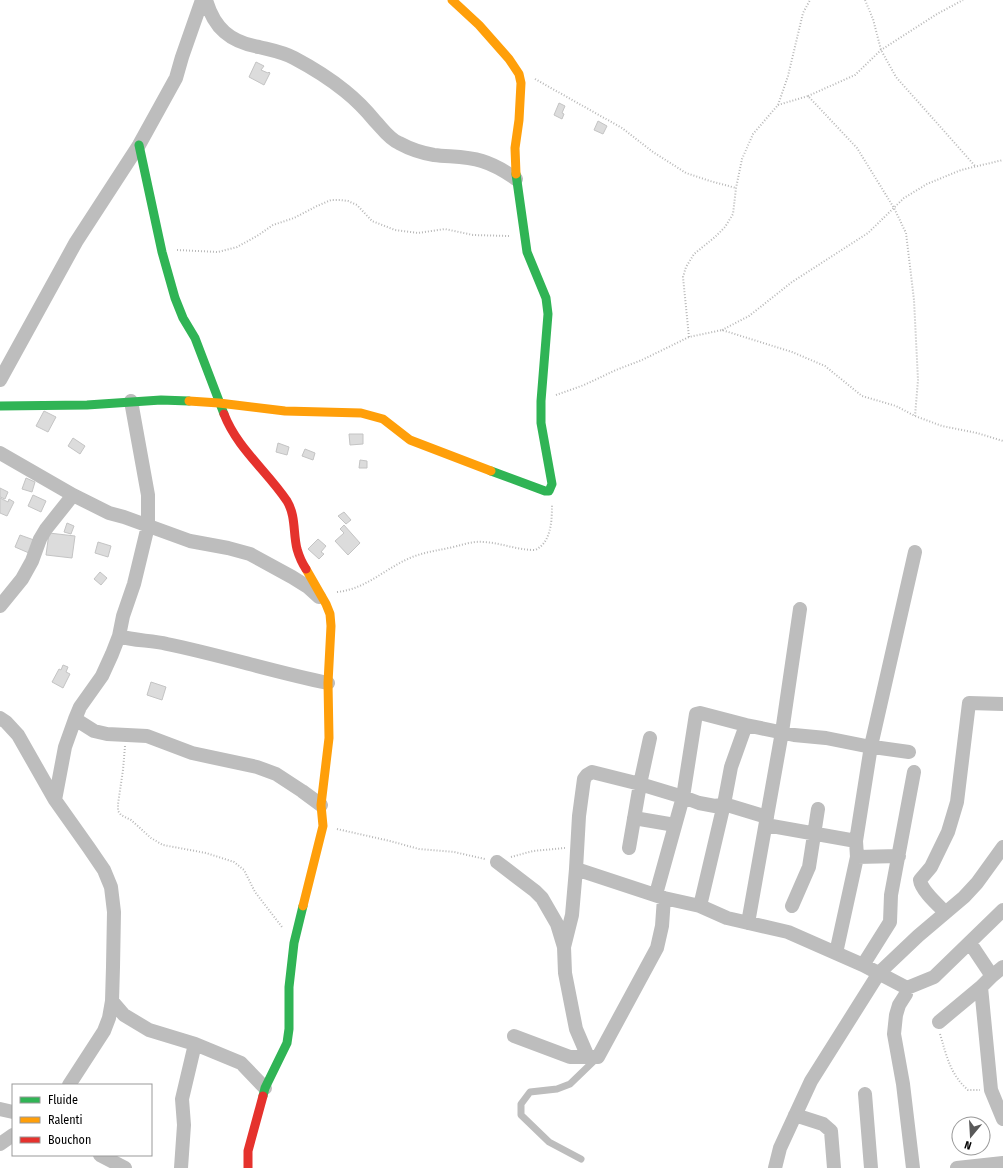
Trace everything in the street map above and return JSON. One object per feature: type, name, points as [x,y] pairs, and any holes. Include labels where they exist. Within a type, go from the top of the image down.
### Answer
[{"type":"street","points":[[0,380],[76,242],[139,145],[176,78],[202,0]]},
{"type":"street","points":[[206,0],[209,12],[214,21],[227,34],[243,43],[292,56],[311,68],[344,91],[397,142],[413,150],[481,160],[498,166],[516,179]]},
{"type":"street","points":[[0,406],[87,405],[161,400],[219,403],[285,411],[362,413],[383,419],[404,436],[417,443],[532,487],[549,491],[552,484],[541,423],[541,401],[548,314],[546,298],[527,252],[516,179],[515,148],[519,120],[521,83],[519,74],[509,59],[479,25],[452,0]]},
{"type":"street","points":[[139,145],[162,252],[175,298],[183,318],[195,338],[228,425],[242,445],[288,502],[293,515],[297,550],[303,564],[329,597],[332,626],[328,683],[329,738],[321,805],[323,826],[294,943],[289,986],[289,1029],[287,1043],[266,1088],[248,1151],[248,1168]]},
{"type":"street","points":[[55,800],[65,747],[75,719],[80,707],[102,676],[119,636],[123,616],[134,584],[148,526],[148,495],[131,401]]},
{"type":"street","points":[[0,453],[73,495],[109,513],[190,540],[250,554],[308,587],[329,597]]},
{"type":"street","points":[[0,606],[22,579],[32,561],[40,539],[46,529],[73,495]]},
{"type":"street","points":[[836,953],[857,857],[856,841],[871,746],[915,552]]},
{"type":"street","points":[[748,923],[782,732],[800,609]]},
{"type":"street","points":[[119,636],[126,639],[166,644],[328,683]]},
{"type":"street","points":[[946,912],[920,884],[920,880],[931,867],[948,832],[957,802],[969,703],[1003,704]]},
{"type":"street","points":[[593,1057],[657,948],[662,926],[660,896],[675,825],[683,797],[696,714],[700,713],[746,725],[782,732],[909,752]]},
{"type":"street","points":[[0,718],[6,722],[18,735],[55,800],[100,864],[111,888],[114,912],[112,1001],[109,1018],[104,1031],[70,1084]]},
{"type":"street","points":[[75,719],[94,732],[147,736],[192,753],[265,769],[286,781],[321,805]]},
{"type":"street","points":[[700,906],[724,804],[731,767],[746,725]]},
{"type":"street","points":[[629,848],[650,738]]},
{"type":"street","points":[[564,947],[572,914],[576,869],[576,848],[584,779],[592,772],[640,784],[699,803],[715,806],[724,804],[767,821],[814,834],[856,841]]},
{"type":"street","points":[[863,965],[890,922],[891,895],[914,772]]},
{"type":"street","points":[[792,906],[809,867],[818,809]]},
{"type":"street","points":[[634,818],[675,825]]},
{"type":"street","points":[[775,1168],[780,1148],[814,1074],[879,974],[918,936],[964,897],[977,883],[1003,847]]},
{"type":"street","points":[[857,857],[899,856]]},
{"type":"street","points":[[497,862],[542,898],[557,924],[564,947],[565,973],[576,1029],[593,1057]]},
{"type":"street","points":[[576,869],[660,896],[700,906],[727,918],[788,932],[863,965],[907,988],[934,977],[1003,910]]},
{"type":"street","points":[[970,943],[992,976]]},
{"type":"street","points":[[939,1022],[981,987],[1003,966]]},
{"type":"street","points":[[981,987],[991,1090],[1003,1118]]},
{"type":"street","points":[[907,988],[906,994],[899,1005],[896,1015],[894,1034],[904,1084],[913,1168]]},
{"type":"street","points":[[112,1001],[124,1015],[149,1030],[195,1044],[241,1064],[266,1088]]},
{"type":"street","points":[[514,1036],[570,1057],[593,1057]]},
{"type":"street","points":[[180,1168],[184,1125],[182,1099],[195,1044]]},
{"type":"street","points":[[865,1094],[871,1168]]},
{"type":"street","points":[[0,1109],[12,1112]]},
{"type":"street","points":[[795,1115],[823,1124],[831,1130],[834,1168]]},
{"type":"street","points":[[0,1144],[12,1136]]},
{"type":"street","points":[[102,1156],[125,1168]]},
{"type":"street","points":[[957,1168],[1003,1163]]},
{"type":"lane","points":[[581,1159],[549,1142],[521,1115],[522,1104],[530,1092],[557,1089],[570,1084],[593,1057]]},
{"type":"path","points":[[689,337],[683,277],[686,267],[694,254],[725,227],[733,214],[736,188],[742,159],[753,134],[778,105],[788,76],[803,13],[810,0]]},
{"type":"path","points":[[864,0],[873,19],[881,50],[896,77],[976,167]]},
{"type":"path","points":[[778,105],[808,96],[855,75],[881,50],[937,14],[963,0]]},
{"type":"path","points":[[519,74],[532,77],[622,128],[653,152],[686,173],[736,188]]},
{"type":"path","points":[[808,96],[857,148],[894,208],[906,233],[914,300],[918,380],[915,416]]},
{"type":"path","points":[[541,401],[584,385],[642,360],[689,337],[722,330],[749,316],[792,282],[868,233],[904,198],[928,184],[962,170],[1003,160]]},
{"type":"path","points":[[162,252],[178,250],[218,252],[231,249],[257,236],[273,225],[294,218],[331,200],[348,201],[357,205],[372,221],[395,230],[418,233],[445,229],[473,235],[524,236]]},
{"type":"path","points":[[722,330],[792,352],[825,366],[862,396],[896,406],[915,416],[942,426],[976,433],[1003,441]]},
{"type":"path","points":[[329,597],[338,592],[364,585],[412,557],[429,551],[467,543],[482,542],[500,544],[514,549],[535,550],[545,543],[548,535],[552,517],[551,487]]},
{"type":"path","points":[[125,735],[123,770],[118,804],[118,811],[121,815],[131,820],[151,838],[163,845],[206,853],[234,862],[244,870],[255,892],[294,943]]},
{"type":"path","points":[[323,826],[420,849],[474,855],[497,862],[533,850],[576,848]]},
{"type":"path","points":[[939,1022],[939,1031],[952,1072],[959,1082],[968,1090],[991,1090]]},
{"type":"building","points":[[256,62],[264,66],[261,70],[270,73],[264,85],[249,77]]},
{"type":"building","points":[[559,103],[565,106],[562,113],[564,114],[562,119],[554,115]]},
{"type":"building","points":[[598,121],[607,126],[603,134],[594,130]]},
{"type":"building","points":[[44,411],[56,417],[48,432],[36,426]]},
{"type":"building","points":[[349,434],[363,434],[363,444],[350,445]]},
{"type":"building","points":[[73,438],[85,446],[80,454],[68,446]]},
{"type":"building","points":[[278,443],[289,447],[287,455],[276,452]]},
{"type":"building","points":[[305,449],[315,453],[313,460],[302,456]]},
{"type":"building","points":[[360,460],[367,461],[367,468],[359,468]]},
{"type":"building","points":[[26,478],[35,482],[32,492],[22,489]]},
{"type":"building","points":[[0,488],[8,492],[5,499],[0,497]]},
{"type":"building","points":[[33,495],[46,501],[41,512],[28,506]]},
{"type":"building","points":[[0,498],[8,502],[9,499],[14,502],[7,516],[0,513]]},
{"type":"building","points":[[344,512],[351,520],[346,524],[338,516]]},
{"type":"building","points":[[67,523],[74,526],[71,534],[64,532]]},
{"type":"building","points":[[344,525],[360,543],[348,555],[335,541],[344,533],[340,529]]},
{"type":"building","points":[[49,533],[75,536],[72,558],[46,555]]},
{"type":"building","points":[[20,535],[34,540],[29,553],[15,547]]},
{"type":"building","points":[[318,539],[326,546],[321,552],[324,554],[319,559],[308,549]]},
{"type":"building","points":[[98,542],[111,546],[108,557],[95,553]]},
{"type":"building","points":[[100,572],[107,578],[101,585],[94,579]]},
{"type":"building","points":[[63,665],[68,667],[66,672],[70,674],[63,688],[52,682]]},
{"type":"building","points":[[151,682],[166,687],[162,700],[147,695]]},
{"type":"traffic: fast","points":[[139,145],[162,252],[175,298],[183,318],[195,338],[224,414]]},
{"type":"traffic: fast","points":[[491,471],[545,491],[549,491],[552,484],[541,423],[541,401],[548,314],[546,298],[527,252],[516,174]]},
{"type":"traffic: fast","points":[[0,406],[87,405],[161,400],[189,401]]},
{"type":"traffic: fast","points":[[263,1096],[265,1088],[287,1043],[289,1029],[289,987],[294,943],[303,906]]},
{"type":"traffic: slow","points":[[452,0],[479,25],[509,59],[519,74],[521,83],[519,120],[515,148],[516,174]]},
{"type":"traffic: slow","points":[[189,401],[285,411],[361,413],[383,419],[410,440],[491,471]]},
{"type":"traffic: slow","points":[[303,906],[323,826],[321,805],[329,738],[328,683],[331,626],[330,614],[326,604],[306,569]]},
{"type":"traffic: jam","points":[[224,414],[244,449],[287,501],[292,513],[297,549],[306,569]]},
{"type":"traffic: jam","points":[[248,1168],[248,1151],[263,1096]]}]
